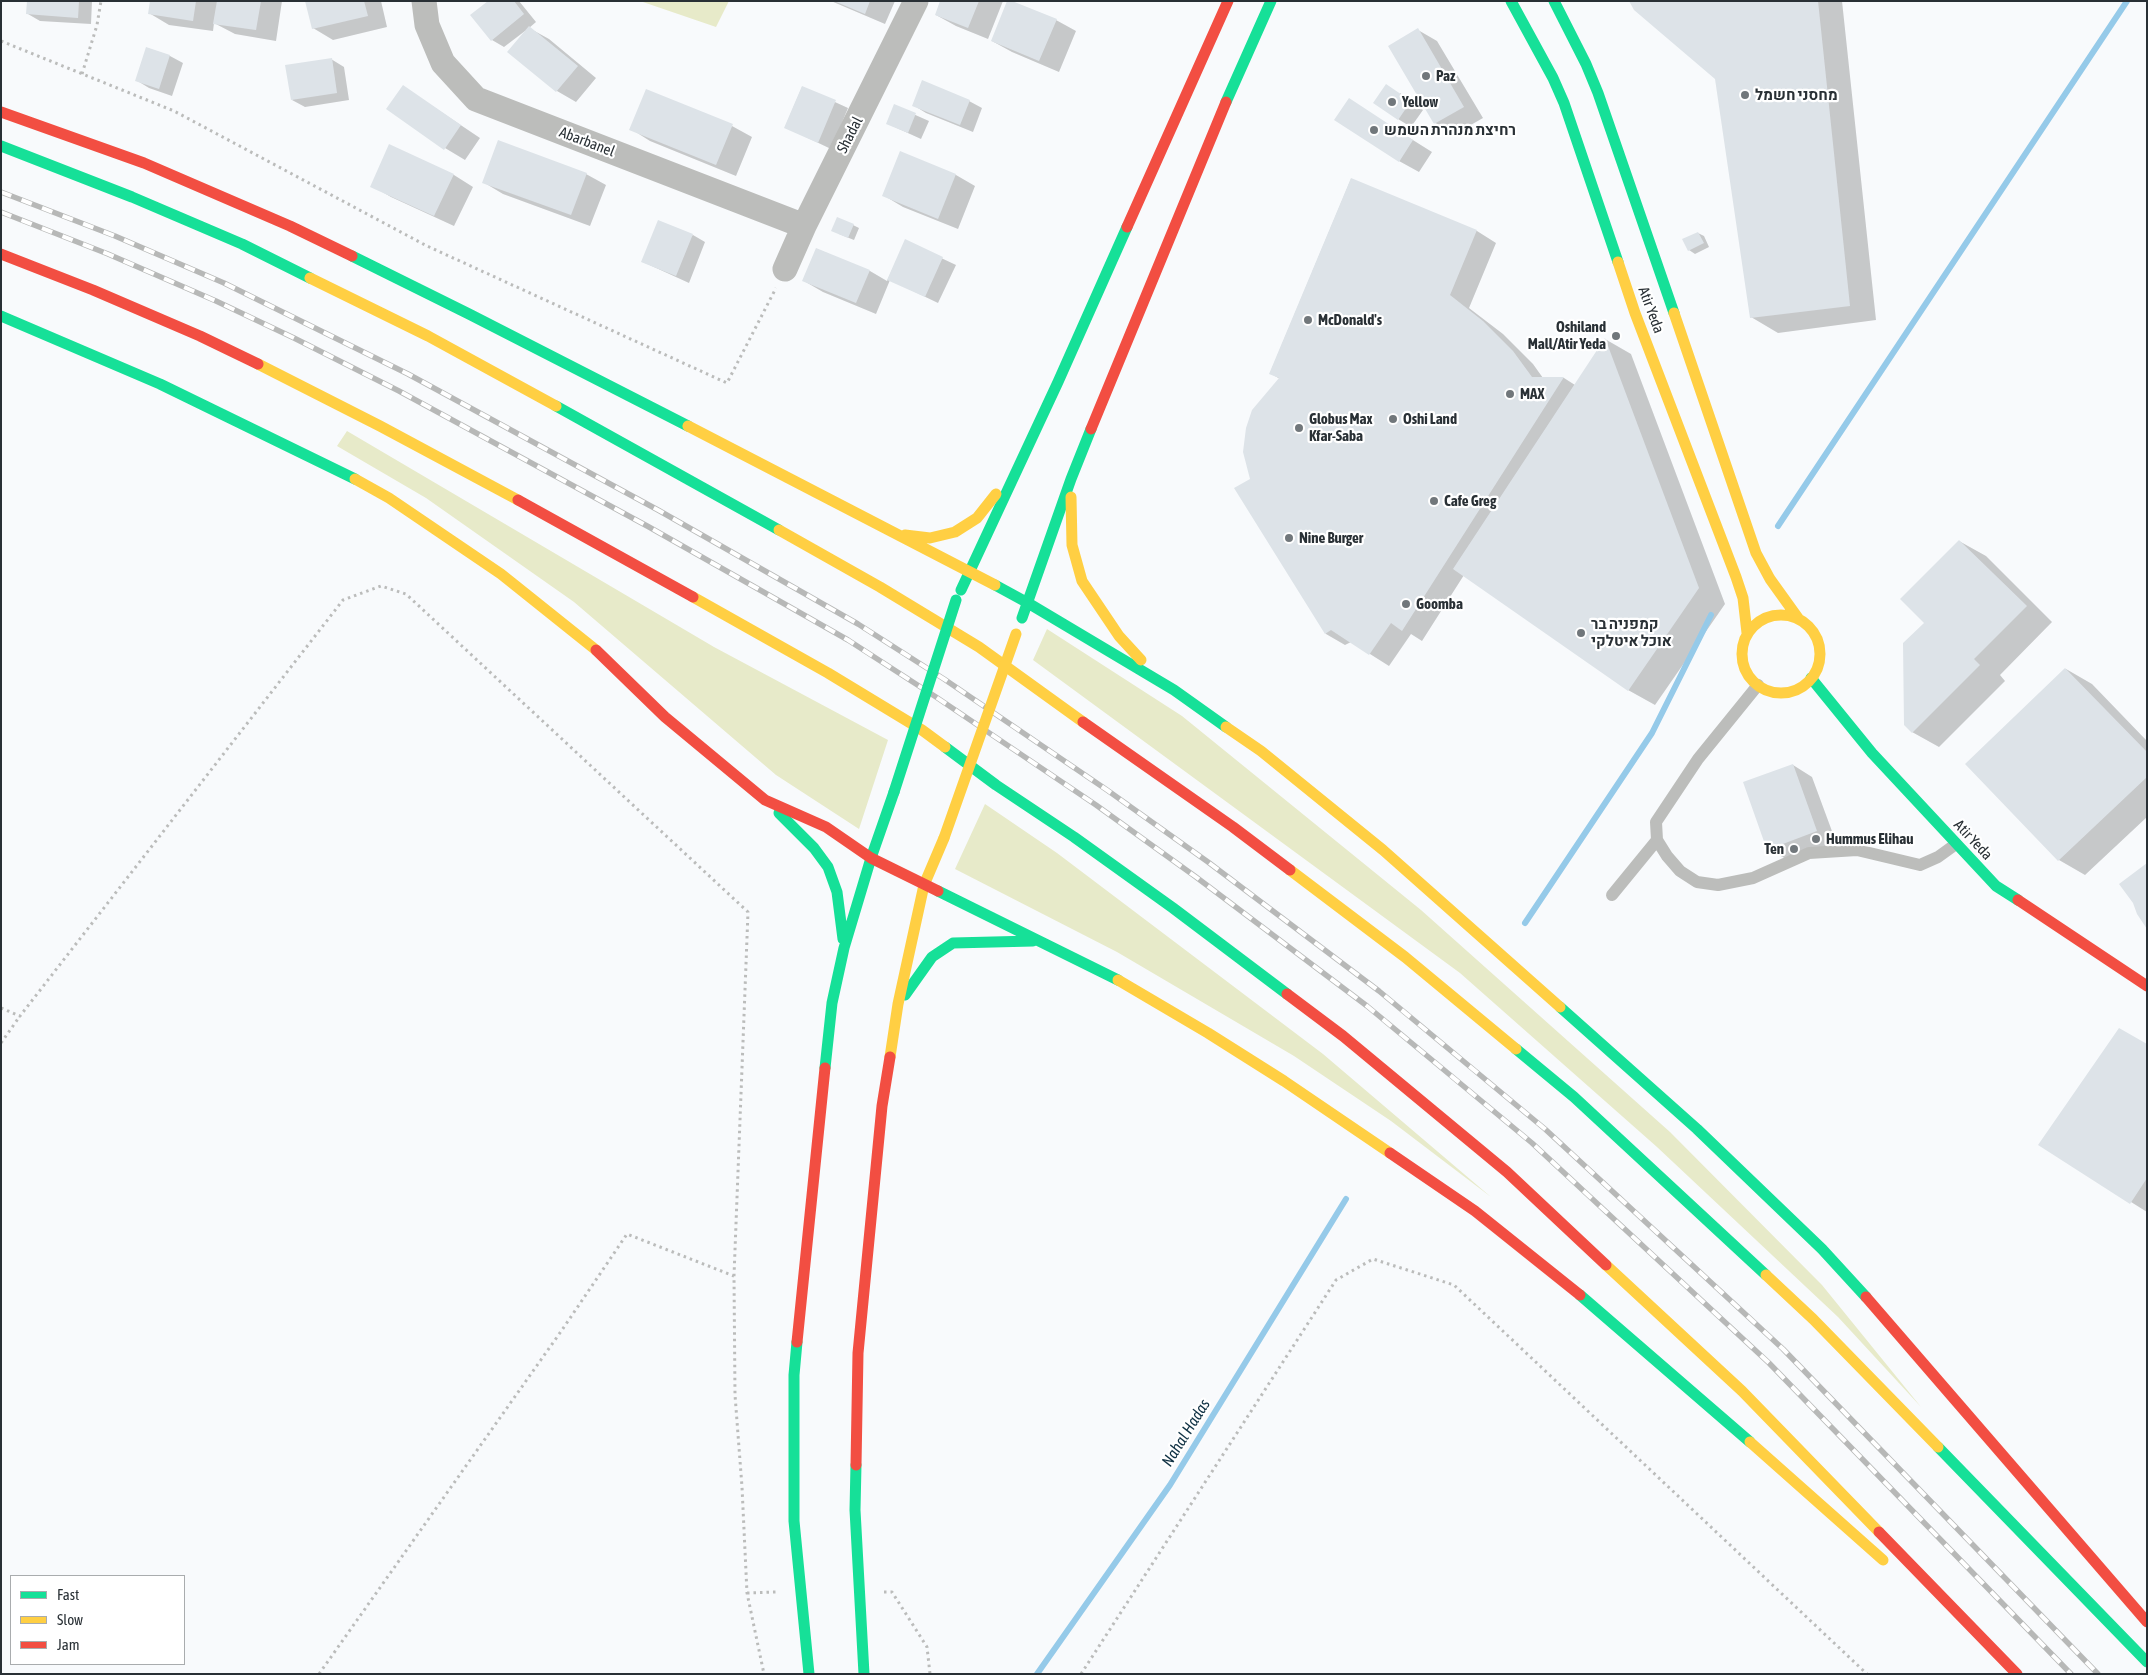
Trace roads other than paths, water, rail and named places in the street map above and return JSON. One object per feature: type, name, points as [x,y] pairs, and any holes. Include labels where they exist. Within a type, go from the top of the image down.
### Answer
[{"type":"main road","points":[[809,1674],[794,1521],[794,1375],[832,1003],[844,948],[871,858],[956,600],[1058,382],[1228,1]]},
{"type":"main road","points":[[864,1674],[854,1510],[858,1353],[882,1106],[898,1004],[924,885],[944,838],[1071,478],[1238,73],[1272,1]]},
{"type":"main road","name":"Atir Yeda","points":[[1511,1],[1554,78],[1564,103],[1635,313],[1738,584],[1746,614],[1747,634]]},
{"type":"main road","name":"Atir Yeda","points":[[1554,1],[1586,64],[1598,93],[1756,553],[1775,586],[1798,618]]},
{"type":"main road","points":[[1,112],[144,163],[290,226],[486,323],[897,534],[1028,603],[1174,690],[1260,751],[1383,850],[1697,1128],[1822,1249],[1882,1314],[2147,1622]]},
{"type":"main road","points":[[1,146],[132,197],[242,244],[428,336],[679,473],[880,587],[979,647],[1054,702],[1132,754],[1405,957],[1574,1097],[1813,1319],[2147,1662]]},
{"type":"main road","points":[[1,254],[182,328],[276,373],[380,426],[630,560],[828,673],[922,730],[996,785],[1074,837],[1173,908],[1343,1036],[1507,1172],[1742,1391],[2017,1674]]},
{"type":"main road","points":[[1,316],[160,384],[344,473],[390,498],[501,574],[590,644],[665,717],[765,800],[814,848],[828,867],[837,892],[844,948]]},
{"type":"main road","points":[[897,534],[930,538],[956,532],[976,518],[996,494],[1058,382]]},
{"type":"main road","points":[[1071,478],[1072,545],[1082,582],[1119,636],[1144,663],[1174,690]]},
{"type":"main road","points":[[1787,615],[1798,618],[1808,625],[1815,634],[1819,645],[1820,657],[1817,668],[1811,678],[1802,686],[1792,691],[1780,693],[1758,686],[1744,667],[1742,644],[1747,634],[1754,625],[1764,618],[1787,615]]},
{"type":"main road","name":"Atir Yeda","points":[[1811,678],[1872,754],[1996,886],[2147,986]]},
{"type":"main road","points":[[765,800],[826,828],[871,858],[924,885],[1100,970],[1208,1033],[1326,1108],[1475,1211],[1606,1316],[1799,1484],[1893,1569]]},
{"type":"main road","points":[[898,1004],[932,957],[953,943],[1041,942]]},
{"type":"main road","points":[[1943,1615],[2008,1674]]},
{"type":"street","name":"Abarbanel","points":[[424,1],[427,25],[444,63],[476,99],[804,226]]},
{"type":"street","name":"Shadal","points":[[785,269],[804,226],[916,1]]},
{"type":"lane","points":[[1758,686],[1698,759],[1656,822],[1657,840],[1667,856],[1680,871],[1697,882],[1718,885],[1753,878],[1809,853],[1857,850],[1920,865],[1938,857],[1956,844]]},
{"type":"lane","points":[[1612,895],[1657,840]]},
{"type":"waterway","points":[[1778,526],[2127,1]]},
{"type":"waterway","points":[[1525,923],[1652,733],[1711,615]]},
{"type":"waterway","name":"Nahal Hadas","points":[[1037,1674],[1170,1485],[1346,1199]]},
{"type":"railway","points":[[1,192],[115,236],[224,283],[408,374],[658,510],[858,624],[944,679],[1107,790],[1208,862],[1379,991],[1545,1129],[1783,1349],[2098,1674]]},
{"type":"railway","points":[[1,212],[108,254],[216,301],[399,391],[649,527],[848,640],[1096,805],[1196,877],[1367,1006],[1532,1143],[1769,1363],[2071,1674]]},
{"type":"place","name":"Paz","points":[[1426,76]]},
{"type":"place","name":"מחסני חשמל","points":[[1745,95]]},
{"type":"place","name":"Yellow","points":[[1392,102]]},
{"type":"place","name":"רחיצת מנהרת השמש","points":[[1374,130]]},
{"type":"place","name":"McDonald's","points":[[1308,320]]},
{"type":"place","name":"Oshiland Mall/Atir Yeda","points":[[1616,336]]},
{"type":"place","name":"MAX","points":[[1510,394]]},
{"type":"place","name":"Oshi Land","points":[[1393,419]]},
{"type":"place","name":"Globus Max Kfar-Saba","points":[[1299,428]]},
{"type":"place","name":"Cafe Greg","points":[[1434,501]]},
{"type":"place","name":"Nine Burger","points":[[1289,538]]},
{"type":"place","name":"Goomba","points":[[1406,604]]},
{"type":"place","name":"קמפניה בר אוכל איטלקי","points":[[1581,633]]},
{"type":"place","name":"Hummus Elihau","points":[[1816,839]]},
{"type":"place","name":"Ten","points":[[1794,849]]}]
